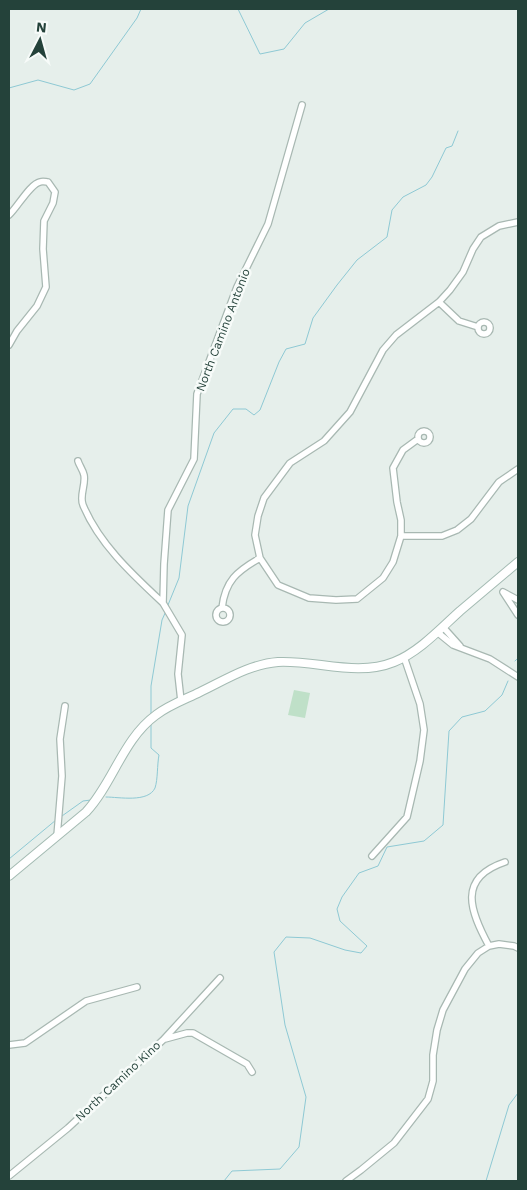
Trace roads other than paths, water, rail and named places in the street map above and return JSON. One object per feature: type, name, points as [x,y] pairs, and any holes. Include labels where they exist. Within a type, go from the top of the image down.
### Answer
[{"type":"street","name":"North Camino Antonio","points":[[163,603],[168,510],[194,460],[197,394],[237,287],[268,224],[302,105]]},
{"type":"street","points":[[9,215],[17,208],[32,187],[40,182],[48,182],[55,192],[53,203],[44,221],[46,287],[38,306],[17,331],[9,346]]},
{"type":"street","points":[[418,439],[403,450],[393,468],[401,520],[401,536],[395,557],[383,578],[357,598],[336,600],[308,598],[278,585],[260,558],[254,535],[264,498],[290,463],[324,441],[350,412],[380,354],[404,328],[439,302],[463,272],[473,249],[481,238],[499,226],[518,222]]},
{"type":"street","points":[[439,302],[459,321],[478,327]]},
{"type":"street","points":[[78,461],[84,475],[82,503],[92,523],[130,572],[163,603],[182,635],[178,674],[181,701]]},
{"type":"street","points":[[401,536],[442,536],[457,530],[471,519],[499,482],[518,469]]},
{"type":"street","points":[[222,608],[223,598],[231,580],[245,566],[260,558]]},
{"type":"street","points":[[9,876],[86,812],[96,801],[140,729],[157,714],[259,665],[278,662],[321,664],[354,669],[394,662],[404,657],[440,630],[518,562]]},
{"type":"street","points":[[494,583],[503,592],[518,615]]},
{"type":"street","points":[[503,592],[518,600]]},
{"type":"street","points":[[440,630],[453,644],[490,659],[518,677]]},
{"type":"street","points":[[372,856],[407,816],[420,761],[424,730],[420,704],[404,657]]},
{"type":"street","points":[[56,836],[62,776],[60,739],[65,706]]},
{"type":"street","points":[[489,946],[476,923],[472,906],[472,893],[475,884],[486,870],[505,862]]},
{"type":"street","points":[[346,1181],[394,1143],[428,1099],[434,1081],[433,1055],[437,1030],[443,1010],[465,969],[478,953],[489,946],[499,944],[518,948]]},
{"type":"street","name":"North Camino Kino","points":[[9,1176],[68,1128],[162,1040],[220,978]]},
{"type":"street","points":[[9,1045],[25,1043],[86,1001],[137,987]]},
{"type":"street","points":[[162,1040],[186,1033],[193,1033],[247,1064],[252,1072]]},
{"type":"waterway","points":[[9,88],[38,80],[74,90],[90,84],[137,18],[141,9]]},
{"type":"waterway","points":[[238,9],[260,54],[284,49],[305,23],[329,9]]},
{"type":"waterway","points":[[168,605],[179,578],[188,506],[214,433],[233,409],[246,409],[254,415],[260,410],[286,349],[305,344],[313,318],[357,260],[387,237],[392,210],[403,197],[426,185],[446,148],[452,146],[458,131]]},
{"type":"waterway","points":[[151,714],[151,686],[162,620],[166,611]]},
{"type":"waterway","points":[[515,661],[518,658]]},
{"type":"waterway","points":[[224,1181],[232,1171],[280,1169],[299,1147],[306,1097],[285,1025],[274,952],[286,937],[310,938],[345,950],[361,953],[367,946],[340,921],[337,909],[342,897],[359,873],[378,866],[387,847],[424,841],[443,825],[449,731],[462,717],[485,711],[502,695],[508,681]]},
{"type":"waterway","points":[[106,797],[146,796],[155,788],[159,755],[151,748],[151,725]]},
{"type":"waterway","points":[[62,816],[83,801],[91,800]]},
{"type":"waterway","points":[[9,859],[56,820]]},
{"type":"waterway","points":[[486,1181],[509,1105],[518,1093]]}]
